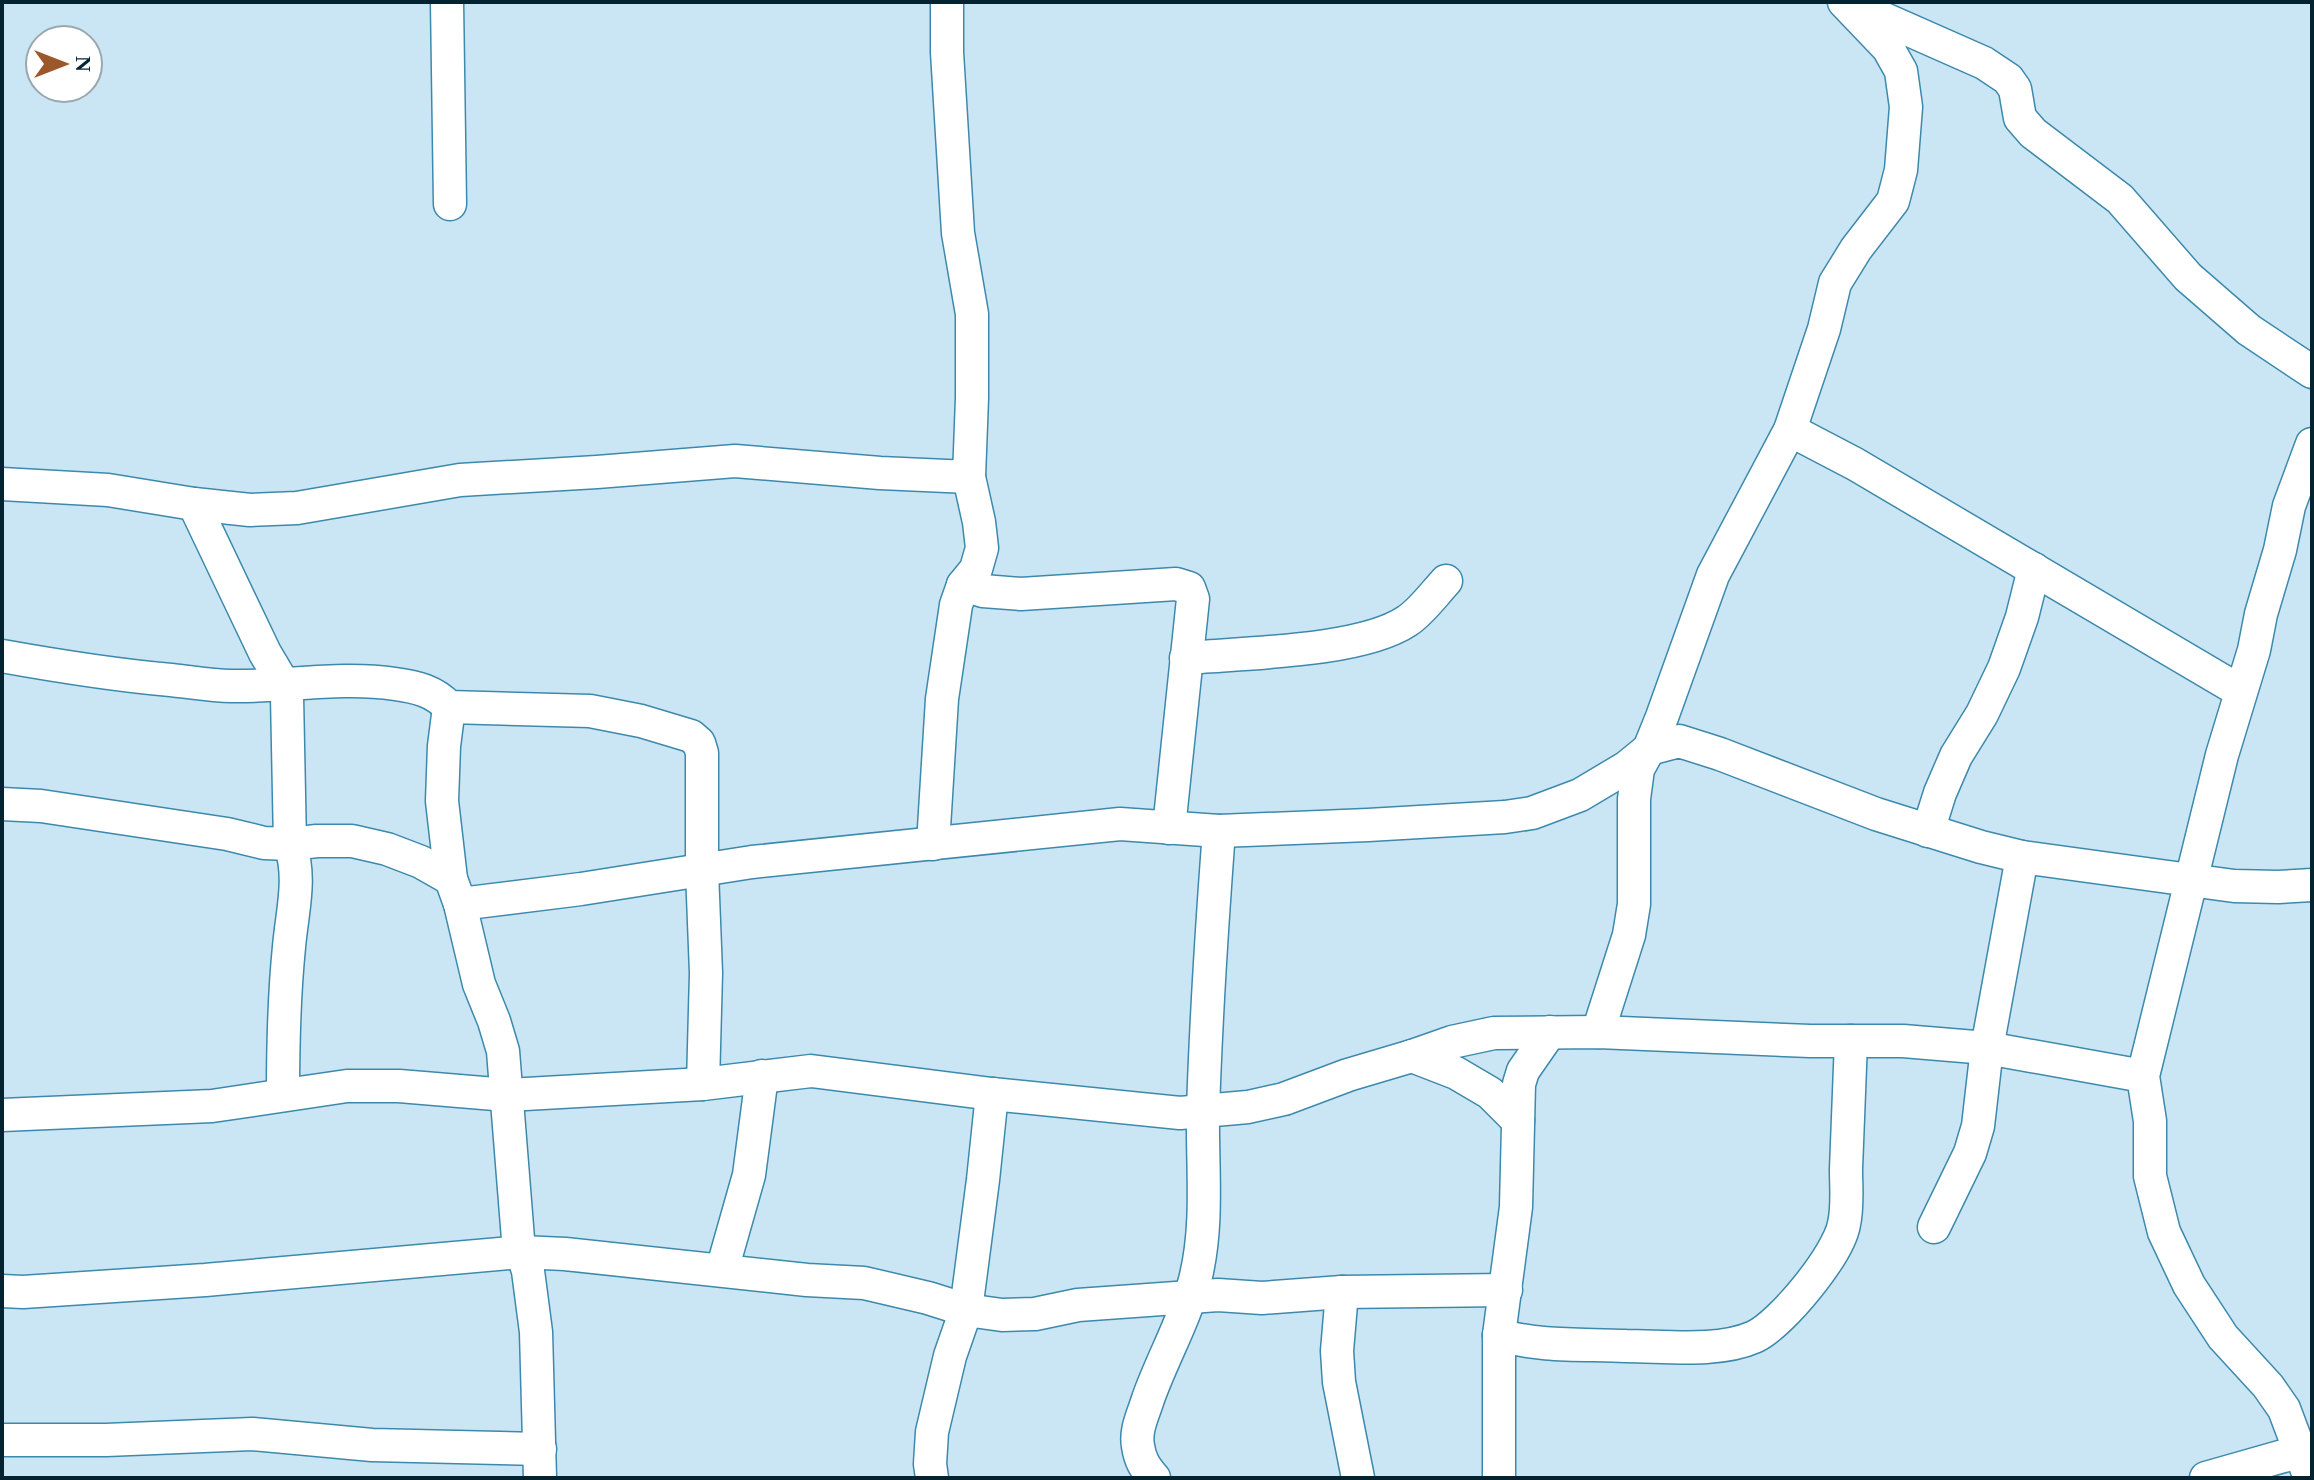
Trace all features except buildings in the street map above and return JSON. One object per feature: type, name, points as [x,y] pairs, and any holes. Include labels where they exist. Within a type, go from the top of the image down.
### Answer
[{"type":"street","points":[[447,2],[450,204]]},
{"type":"street","points":[[933,844],[942,699],[956,605],[963,585],[976,569],[982,548],[969,477],[972,314],[958,233],[947,2]]},
{"type":"street","points":[[1846,2],[1984,63],[2008,79],[2015,89],[2020,118],[2033,133],[2120,199],[2188,277],[2249,330],[2310,375]]},
{"type":"street","points":[[1598,1032],[1629,935],[1634,904],[1635,783],[1638,769],[1649,749],[1713,575],[1790,430],[1824,329],[1835,283],[1856,249],[1893,201],[1901,170],[1906,107],[1901,71],[1888,48],[1846,2]]},
{"type":"street","points":[[1790,430],[1855,464],[2240,691]]},
{"type":"street","points":[[2206,1478],[2307,1463],[2284,1409],[2268,1386],[2223,1337],[2189,1285],[2164,1232],[2150,1176],[2150,1121],[2143,1076],[2222,755],[2254,650],[2289,506],[2312,444]]},
{"type":"street","points":[[2,484],[108,490],[194,504],[273,510],[460,480],[735,461],[969,477]]},
{"type":"street","points":[[194,504],[287,696],[290,844],[296,860],[297,880],[286,988],[283,1095]]},
{"type":"street","points":[[1928,831],[1956,756],[1982,714],[2004,668],[2022,617],[2034,569]]},
{"type":"street","points":[[1186,658],[1313,647],[1383,634],[1408,621],[1446,581]]},
{"type":"street","points":[[963,585],[983,591],[1021,594],[1176,584],[1189,588],[1193,599],[1169,828]]},
{"type":"street","points":[[2,656],[89,671],[227,686],[341,681],[392,684],[422,689],[439,697],[449,707],[590,711],[641,721],[691,736],[699,743],[702,753],[706,973],[703,1084]]},
{"type":"street","points":[[2,1440],[106,1440],[252,1434],[540,1464],[536,1332],[530,1284],[521,1252],[503,1051],[479,984],[455,892],[442,801],[449,707]]},
{"type":"street","points":[[2,804],[41,806],[215,832],[264,843],[335,840],[370,845],[421,862],[455,892],[702,871],[752,862],[1120,824],[1219,831],[1505,817],[1532,813],[1568,800],[1601,784],[1649,749],[1669,742],[1687,742],[1861,809],[2022,857],[2234,886],[2312,885]]},
{"type":"street","points":[[1144,1474],[1138,1445],[1140,1421],[1155,1377],[1191,1296],[1203,1232],[1203,1112],[1219,831]]},
{"type":"street","points":[[1934,1227],[1970,1153],[1978,1126],[1987,1048],[2022,857]]},
{"type":"street","points":[[1499,1478],[1499,1335],[1516,1207],[1519,1084],[1523,1071],[1550,1032]]},
{"type":"street","points":[[2,1115],[212,1106],[360,1086],[507,1095],[703,1084],[811,1071],[992,1094],[1180,1113],[1203,1112],[1284,1099],[1452,1042],[1494,1033],[1598,1032],[1810,1041],[1903,1041],[1987,1048],[2143,1076]]},
{"type":"street","points":[[1499,1335],[1545,1344],[1683,1347],[1725,1345],[1755,1336],[1767,1327],[1801,1293],[1828,1259],[1844,1226],[1851,1041]]},
{"type":"street","points":[[1412,1056],[1456,1073],[1490,1093],[1518,1121]]},
{"type":"street","points":[[722,1270],[749,1175],[762,1076]]},
{"type":"street","points":[[932,1478],[932,1432],[950,1356],[966,1310],[992,1094]]},
{"type":"street","points":[[2,1291],[205,1280],[521,1252],[864,1283],[984,1314],[1019,1316],[1078,1305],[1191,1296],[1262,1298],[1342,1292],[1506,1290]]},
{"type":"street","points":[[1342,1292],[1337,1351],[1339,1382],[1358,1478]]}]
